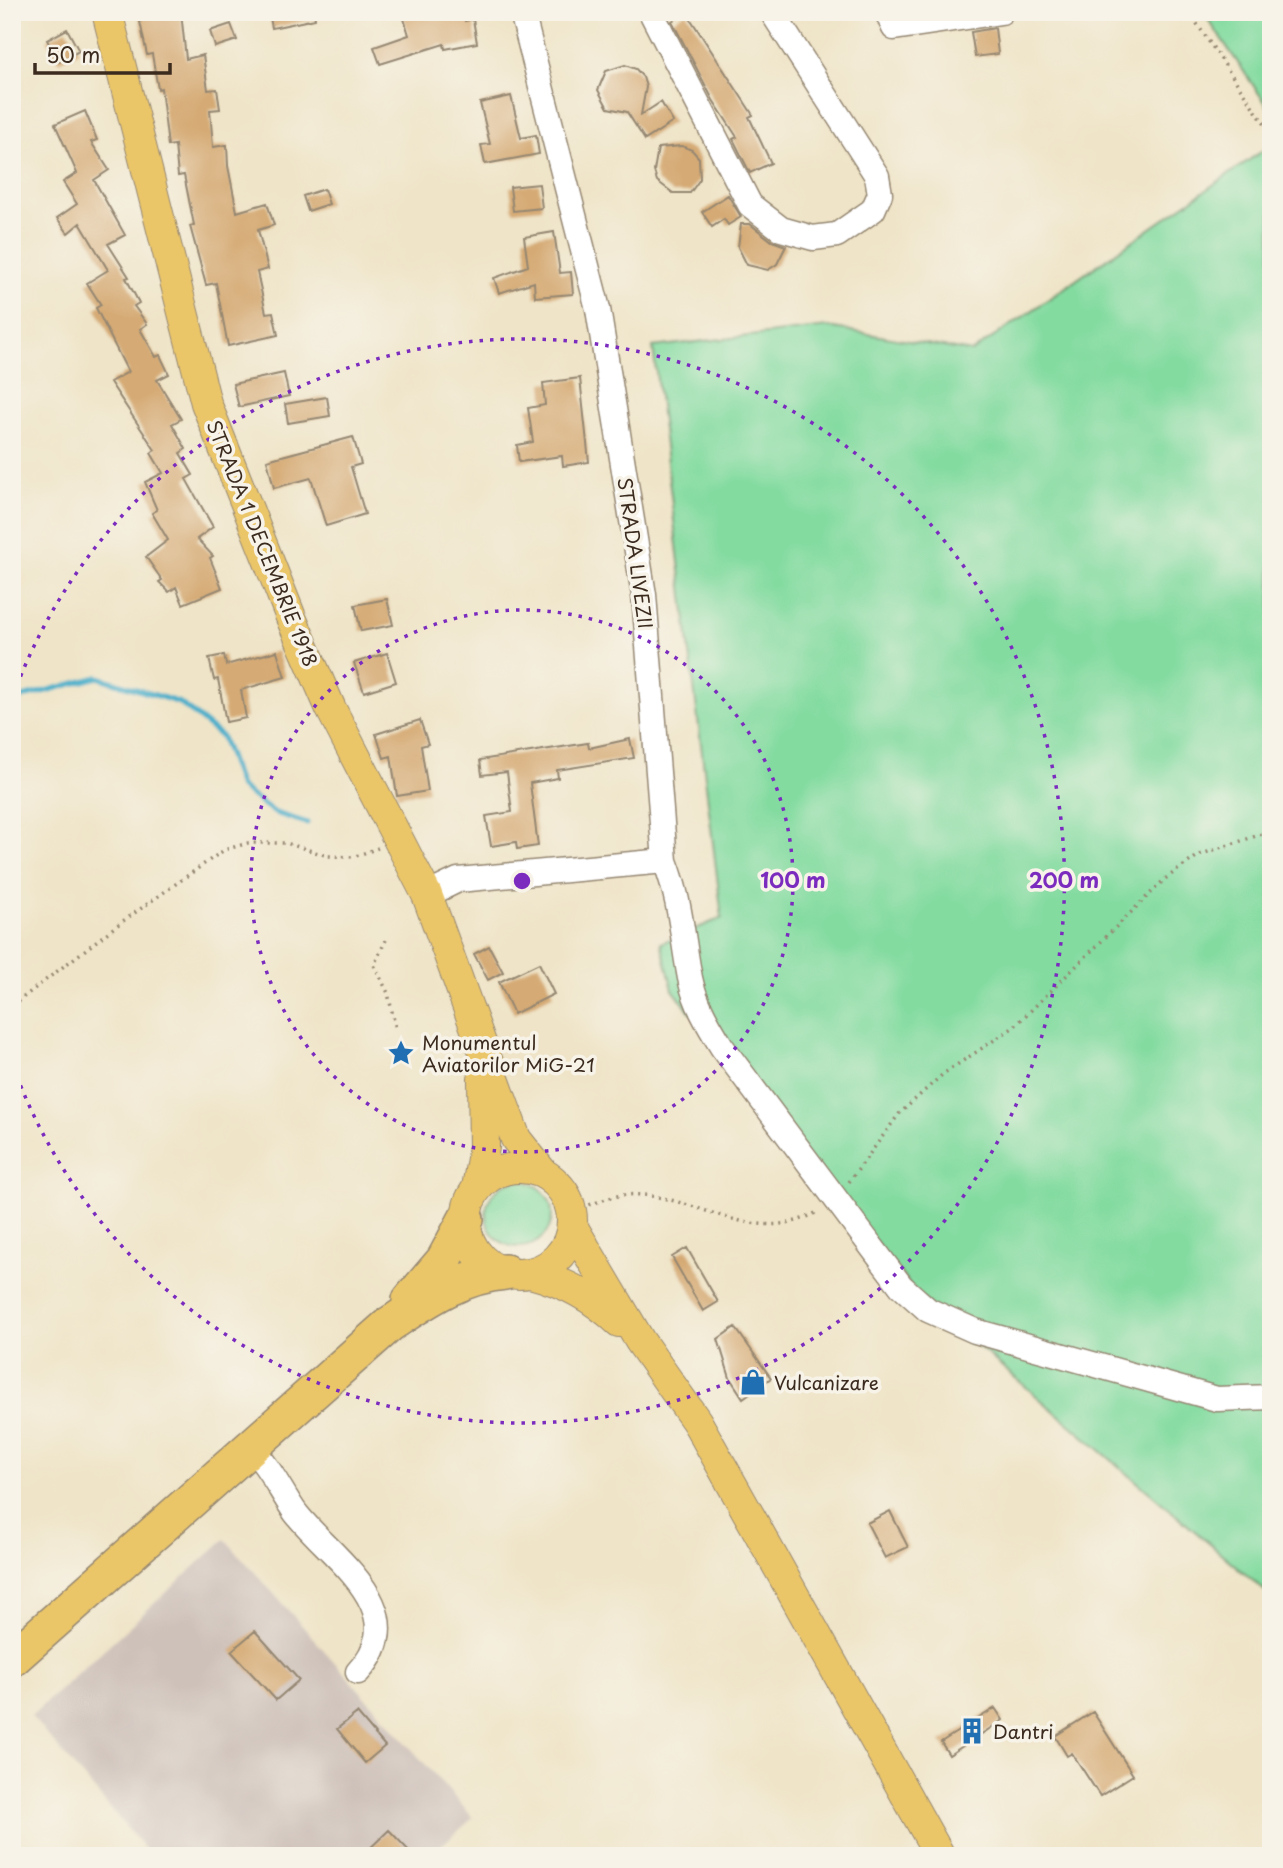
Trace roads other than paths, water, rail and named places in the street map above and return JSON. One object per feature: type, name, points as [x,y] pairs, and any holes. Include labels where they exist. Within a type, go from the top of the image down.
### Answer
[{"type":"highway","points":[[12,1659],[390,1324],[444,1261],[472,1204]]},
{"type":"highway","points":[[390,1324],[454,1284],[476,1276],[518,1273]]},
{"type":"highway","points":[[12,1683],[263,1462],[271,1428]]},
{"type":"highway","points":[[12,1636],[92,1566],[271,1428]]},
{"type":"main road","name":"STRADA 1 DECEMBRIE 1918","points":[[107,12],[206,403],[292,620],[331,709],[426,895],[516,1139],[543,1173]]},
{"type":"main road","name":"STRADA 1 DECEMBRIE 1918","points":[[472,1204],[484,1147],[482,1051]]},
{"type":"main road","points":[[640,1341],[601,1304],[586,1295],[553,1279],[489,1265],[477,1252],[468,1237],[472,1204],[491,1176],[507,1169],[526,1168],[543,1173],[561,1189],[572,1218],[640,1341],[697,1422],[940,1856]]},
{"type":"main road","points":[[518,1273],[546,1267],[559,1256],[568,1242],[572,1218]]},
{"type":"street","name":"STRADA LIVEZII","points":[[522,12],[598,309],[644,595],[666,861],[678,893],[690,981],[704,1018],[722,1047],[901,1286],[928,1310],[975,1331],[1217,1399],[1271,1397]]},
{"type":"street","points":[[652,14],[750,205],[781,229],[813,238],[837,234],[873,211],[880,194],[877,176],[772,12]]},
{"type":"street","points":[[887,12],[894,27],[1001,12]]},
{"type":"street","points":[[426,895],[458,880],[666,861]]},
{"type":"street","points":[[263,1462],[296,1513],[364,1585],[372,1600],[377,1629],[370,1659],[358,1672]]},
{"type":"waterway","points":[[12,700],[98,677],[180,703],[222,737],[240,787],[275,813],[307,823]]},
{"type":"place","name":"Monumentul Aviatorilor MiG-21","points":[[401,1053]]},
{"type":"place","name":"Vulcanizare","points":[[753,1382]]},
{"type":"place","name":"Dantri","points":[[972,1731]]}]
